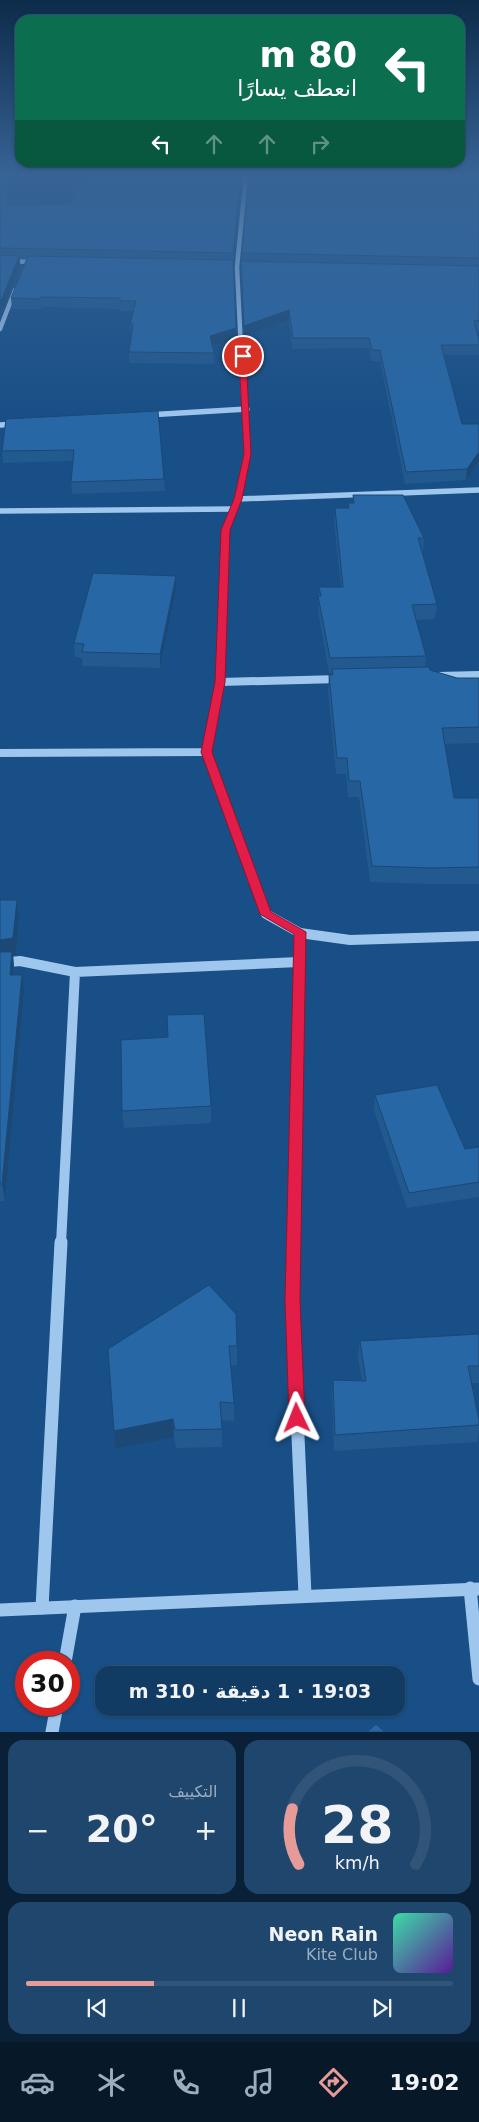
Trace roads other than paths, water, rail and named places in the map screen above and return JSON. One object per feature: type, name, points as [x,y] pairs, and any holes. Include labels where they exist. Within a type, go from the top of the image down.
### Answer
[{"type":"street","points":[[238,256],[237,267],[247,454],[238,499],[226,530],[220,682],[206,752],[266,914],[300,932],[350,940],[479,936]]},
{"type":"street","points":[[0,261],[45,262]]},
{"type":"street","points":[[23,270],[26,262]]},
{"type":"street","points":[[227,267],[247,267]]},
{"type":"street","points":[[0,329],[16,287]]},
{"type":"street","points":[[138,416],[246,409]]},
{"type":"street","points":[[0,425],[20,424]]},
{"type":"street","points":[[238,499],[479,490]]},
{"type":"street","points":[[0,511],[234,509]]},
{"type":"street","points":[[429,676],[479,675]]},
{"type":"street","points":[[220,682],[350,678]]},
{"type":"street","points":[[0,753],[206,752]]},
{"type":"street","points":[[300,932],[292,1300],[305,1595]]},
{"type":"street","points":[[0,963],[20,961],[75,972],[299,962]]},
{"type":"street","points":[[42,1608],[75,972]]},
{"type":"street","points":[[0,1610],[474,1589],[479,1679]]},
{"type":"street","points":[[67,1651],[75,1606]]},
{"type":"street","points":[[52,1732],[55,1716]]}]
